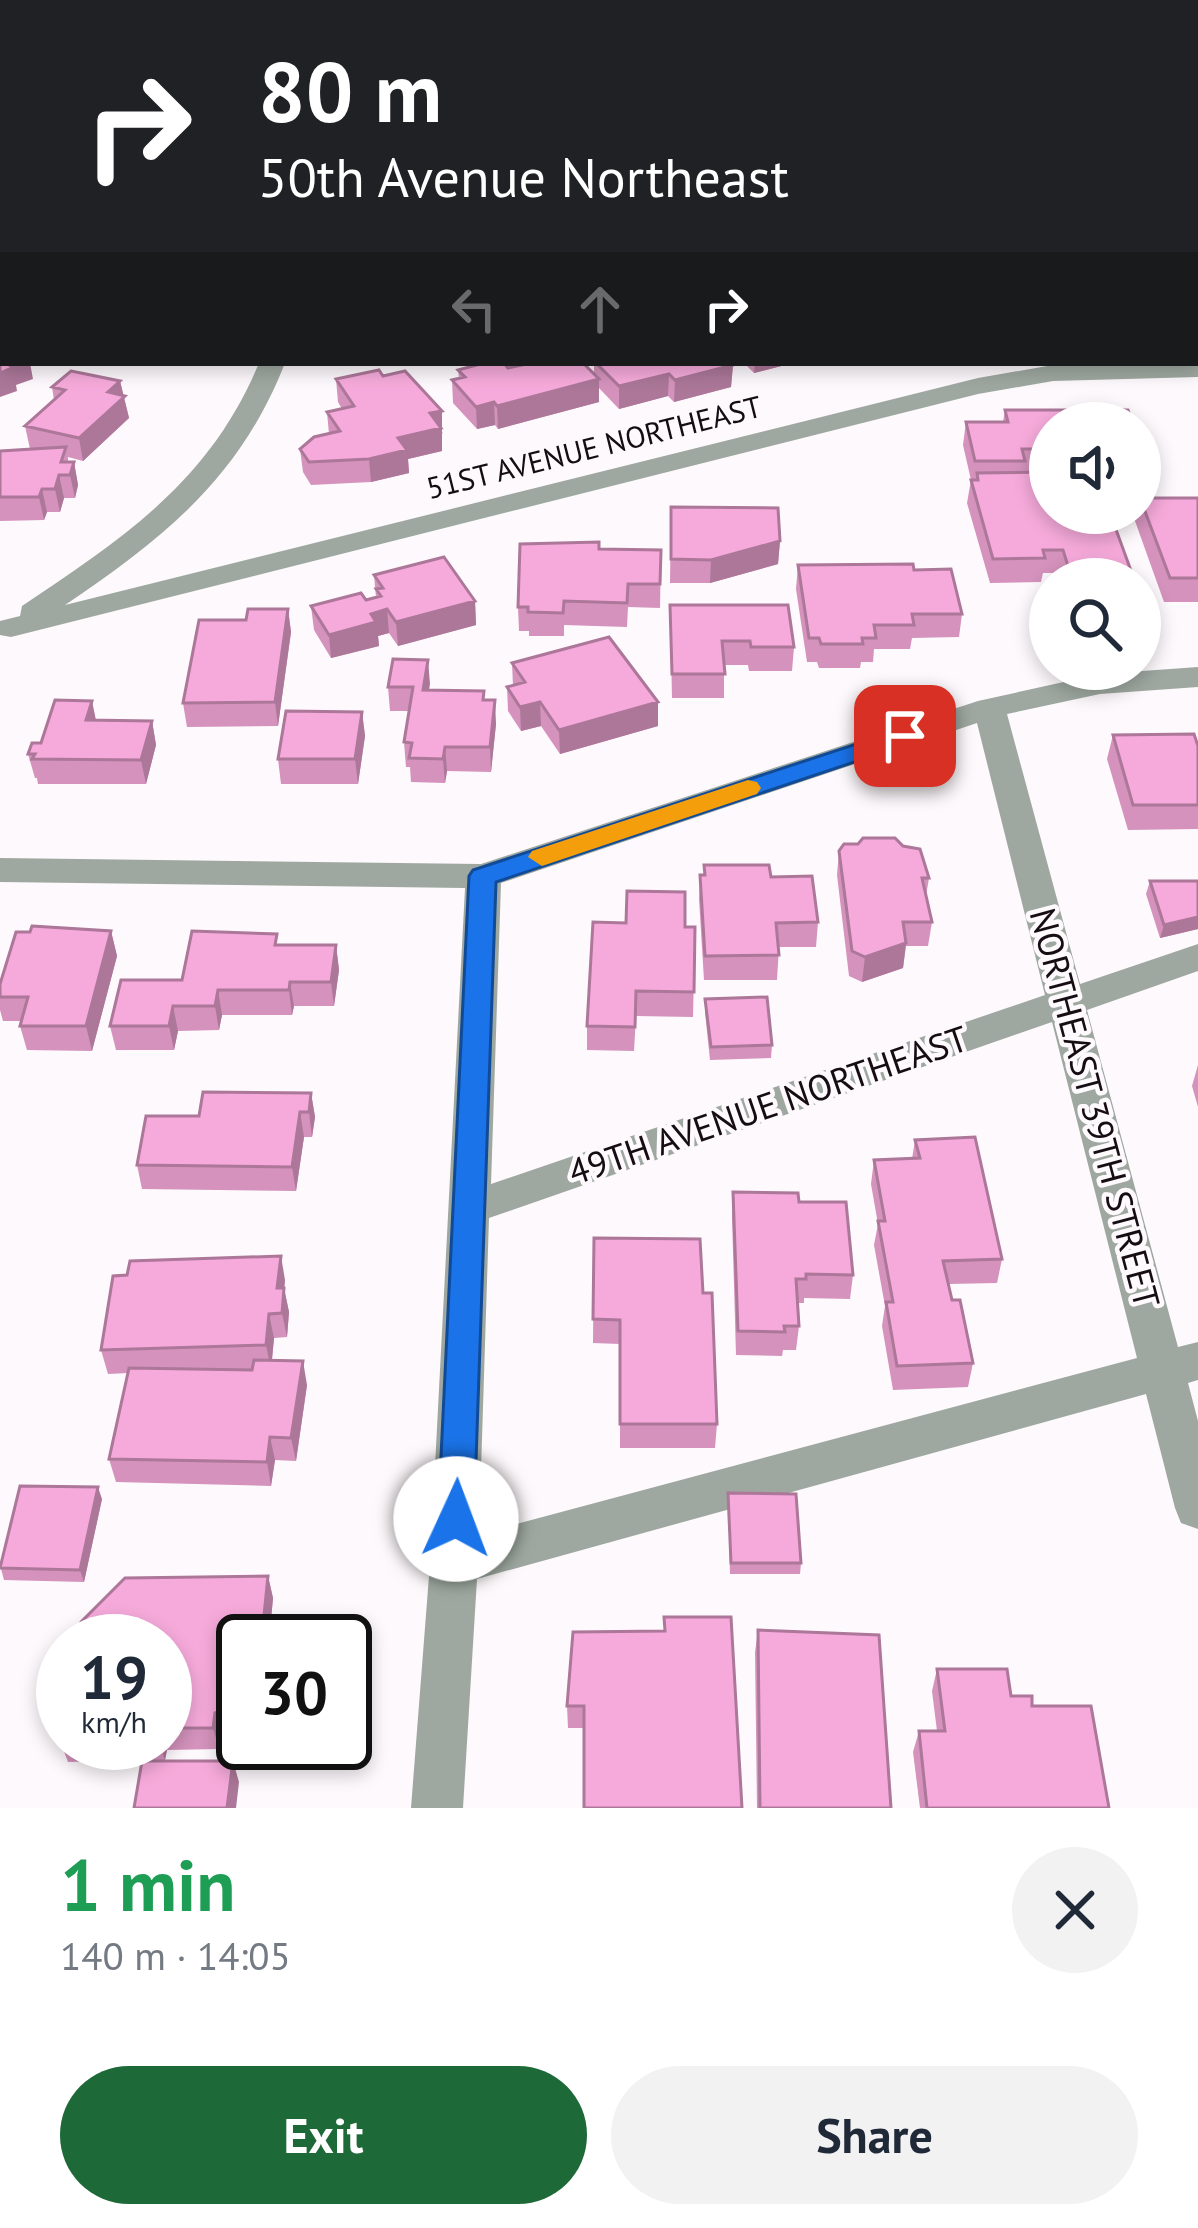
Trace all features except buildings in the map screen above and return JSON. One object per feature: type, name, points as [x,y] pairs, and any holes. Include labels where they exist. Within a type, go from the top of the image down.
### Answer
[{"type":"street","points":[[5,631],[111,560],[207,481],[259,405],[271,366]]},
{"type":"street","name":"51ST AVENUE NORTHEAST","points":[[5,631],[978,386],[1053,373],[1198,369]]},
{"type":"street","points":[[0,870],[483,876],[989,708],[1100,684],[1198,677]]},
{"type":"street","name":"NORTHEAST 39TH STREET","points":[[989,708],[1066,1003],[1181,1365],[1198,1508]]},
{"type":"street","points":[[437,1808],[454,1563],[483,876]]},
{"type":"street","name":"49TH AVENUE NORTHEAST","points":[[470,1208],[1198,957]]},
{"type":"street","points":[[454,1563],[1181,1365]]},
{"type":"slow traffic","points":[[542,857],[748,788]]},
{"type":"route","points":[[456,1519],[483,876],[905,736]]}]
